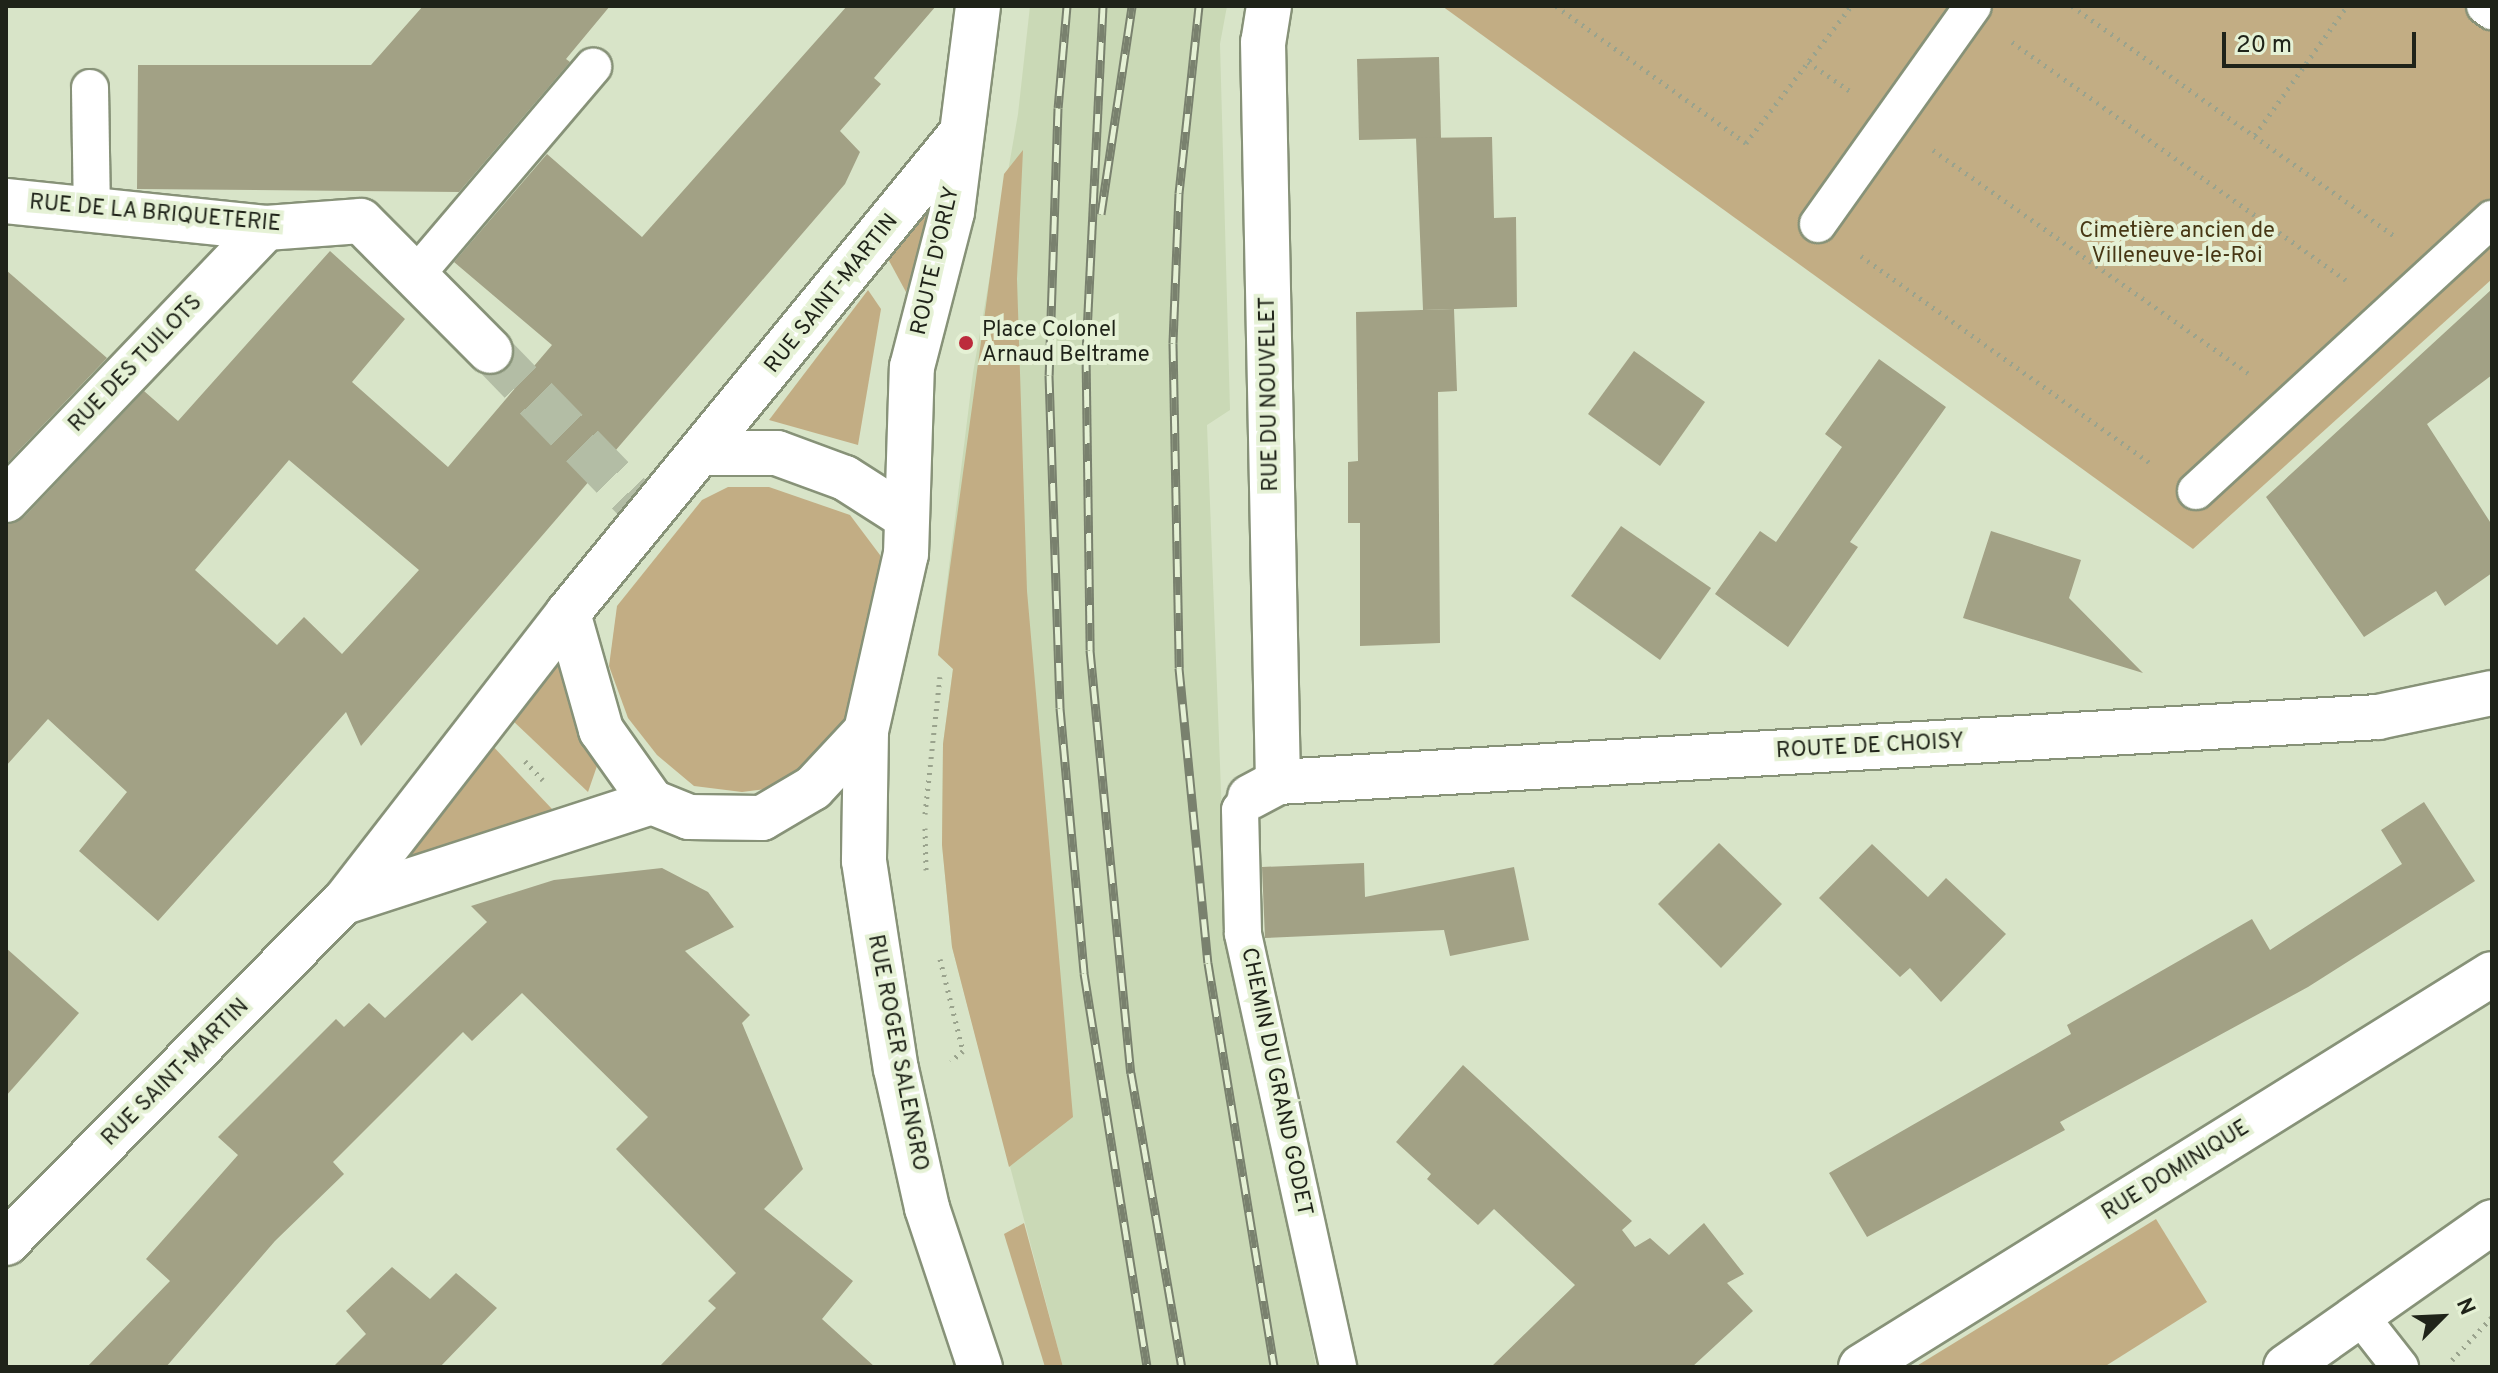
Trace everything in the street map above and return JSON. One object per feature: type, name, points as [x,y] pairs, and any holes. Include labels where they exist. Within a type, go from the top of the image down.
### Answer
[{"type":"street","name":"ROUTE D'ORLY","points":[[866,731],[906,554],[912,367],[952,212],[978,6]]},
{"type":"street","name":"RUE DU NOUVELET","points":[[1264,790],[1263,42],[1269,6]]},
{"type":"street","name":"RUE SAINT-MARTIN","points":[[6,1243],[344,902],[568,613],[704,453],[960,135]]},
{"type":"street","name":"RUE DE LA BRIQUETERIE","points":[[6,201],[266,228],[361,221],[490,351]]},
{"type":"street","name":"RUE DES TUILOTS","points":[[6,500],[266,228]]},
{"type":"street","points":[[704,453],[777,453],[845,478],[906,517]]},
{"type":"street","points":[[568,613],[601,730],[652,802],[689,817],[762,818],[813,788],[866,731]]},
{"type":"street","name":"ROUTE DE CHOISY","points":[[1264,790],[2378,717],[2492,693]]},
{"type":"street","name":"RUE ROGER SALENGRO","points":[[866,731],[864,861],[896,1069],[927,1208],[980,1367]]},
{"type":"street","name":"RUE SAINT-MARTIN","points":[[344,902],[652,802]]},
{"type":"street","name":"RUE DOMINIQUE","points":[[1861,1367],[2492,974]]},
{"type":"street","points":[[2286,1367],[2492,1222]]},
{"type":"lane","points":[[2485,6],[2492,11]]},
{"type":"lane","points":[[1818,224],[1971,9]]},
{"type":"lane","points":[[415,276],[593,67]]},
{"type":"lane","points":[[90,88],[92,210]]},
{"type":"lane","points":[[2196,491],[2492,219]]},
{"type":"lane","name":"CHEMIN DU GRAND GODET","points":[[1264,790],[1240,810],[1243,934],[1338,1367]]},
{"type":"lane","points":[[2360,1316],[2400,1367]]},
{"type":"path","points":[[1556,6],[1746,143],[1851,6]]},
{"type":"path","points":[[2072,6],[2439,268]]},
{"type":"path","points":[[2254,136],[2347,6]]},
{"type":"path","points":[[1971,9],[2391,312]]},
{"type":"path","points":[[1808,62],[2291,404]]},
{"type":"path","points":[[1818,224],[2116,443],[2196,491]]},
{"type":"path","points":[[926,882],[928,778],[940,676]]},
{"type":"path","points":[[485,720],[585,823]]},
{"type":"path","points":[[938,951],[963,1051],[943,1067]]},
{"type":"path","points":[[2446,1367],[2492,1317]]},
{"type":"shaded area","points":[[1030,6],[1227,6],[1220,44],[1230,410],[1207,425],[1225,895],[1316,1367],[1063,1367],[952,947],[942,845],[943,744],[953,669],[938,655],[973,373],[1018,114]]},
{"type":"green space","name":"Cimetière ancien de Villeneuve-le-Roi","points":[[1442,6],[2492,6],[2492,279],[2193,549]]},
{"type":"green space","points":[[1023,150],[1017,279],[1027,591],[1073,1117],[1009,1167],[952,947],[942,845],[943,744],[953,669],[938,655],[1004,174]]},
{"type":"green space","points":[[938,195],[906,292],[887,257]]},
{"type":"green space","points":[[868,290],[881,309],[858,445],[769,420]]},
{"type":"green space","points":[[728,487],[769,487],[850,515],[880,555],[884,600],[858,702],[809,765],[765,789],[742,792],[694,786],[657,755],[628,718],[609,666],[617,606],[702,500]]},
{"type":"green space","points":[[562,664],[597,766],[588,792],[511,719],[547,668]]},
{"type":"green space","points":[[490,743],[552,809],[413,865],[391,866]]},
{"type":"green space","points":[[2156,1219],[2207,1302],[2104,1367],[1915,1367]]},
{"type":"green space","points":[[1024,1223],[1063,1367],[1045,1367],[1004,1234]]},
{"type":"building","points":[[423,6],[610,6],[566,59],[570,62],[459,192],[137,189],[138,65],[371,65]]},
{"type":"building","points":[[847,6],[936,6],[874,78],[881,84],[840,131],[860,152],[845,184],[361,746],[346,712],[158,921],[79,851],[127,792],[48,719],[6,766],[6,524],[24,517],[144,391],[178,421],[330,251],[405,319],[352,382],[448,467],[552,345],[454,262],[547,154],[642,237]],"holes":[[[289,460],[419,570],[342,654],[304,617],[277,645],[195,570]]]},
{"type":"building","points":[[1439,57],[1441,138],[1359,140],[1357,59]]},
{"type":"building","points":[[1492,137],[1494,218],[1516,217],[1517,307],[1423,310],[1416,138]]},
{"type":"building","points":[[6,270],[107,358],[6,464]]},
{"type":"building","points":[[2492,289],[2492,375],[2427,424],[2492,525],[2492,573],[2445,606],[2436,591],[2364,637],[2266,497]]},
{"type":"building","points":[[1454,309],[1457,391],[1438,392],[1440,643],[1360,646],[1360,523],[1348,523],[1348,462],[1358,461],[1356,312]]},
{"type":"building","points":[[1634,351],[1705,402],[1660,466],[1588,414]]},
{"type":"building","points":[[1879,359],[1946,407],[1850,542],[1858,547],[1788,647],[1715,594],[1760,531],[1776,542],[1842,447],[1825,434]]},
{"type":"building","points":[[1621,526],[1711,588],[1660,660],[1571,596]]},
{"type":"building","points":[[1991,531],[2081,560],[2069,598],[2143,673],[1963,618]]},
{"type":"building","points":[[2424,802],[2475,881],[2308,987],[2060,1122],[2065,1130],[1867,1237],[1829,1173],[2071,1034],[2067,1025],[2252,919],[2270,950],[2402,864],[2381,830]]},
{"type":"building","points":[[1719,843],[1782,904],[1721,968],[1658,904]]},
{"type":"building","points":[[1872,844],[1928,897],[1946,878],[2006,934],[1941,1002],[1910,968],[1900,977],[1819,898]]},
{"type":"building","points":[[1364,863],[1365,897],[1514,867],[1529,940],[1450,956],[1444,930],[1265,938],[1262,867]]},
{"type":"building","points":[[662,868],[708,892],[734,927],[685,951],[750,1015],[742,1023],[803,1169],[764,1209],[853,1281],[822,1319],[875,1367],[659,1367],[716,1308],[708,1301],[736,1273],[616,1149],[648,1117],[522,993],[472,1041],[463,1032],[333,1162],[344,1174],[275,1241],[166,1367],[87,1367],[170,1281],[146,1259],[238,1155],[218,1137],[336,1019],[344,1027],[369,1003],[385,1018],[487,922],[471,906],[554,880]]},
{"type":"building","points":[[6,948],[79,1013],[6,1096]]},
{"type":"building","points":[[1463,1065],[1632,1221],[1622,1230],[1635,1247],[1650,1238],[1669,1255],[1704,1223],[1744,1274],[1727,1283],[1753,1311],[1692,1367],[1491,1367],[1575,1285],[1494,1209],[1478,1225],[1427,1179],[1431,1174],[1396,1142]]},
{"type":"building","points":[[392,1267],[430,1299],[456,1273],[497,1308],[440,1367],[333,1367],[366,1334],[346,1311]]},
{"type":"tunnel","points":[[490,351],[650,516]]},
{"type":"railway","points":[[1067,6],[1058,108],[1049,375],[1060,708],[1084,973],[1147,1367]]},
{"type":"railway","points":[[1103,6],[1086,353],[1090,650],[1131,1073],[1182,1367]]},
{"type":"railway","points":[[1101,214],[1132,6]]},
{"type":"railway","points":[[1199,6],[1179,193],[1173,343],[1179,668],[1208,963],[1274,1367]]},
{"type":"place","name":"Place Colonel Arnaud Beltrame","points":[[966,343]]}]
